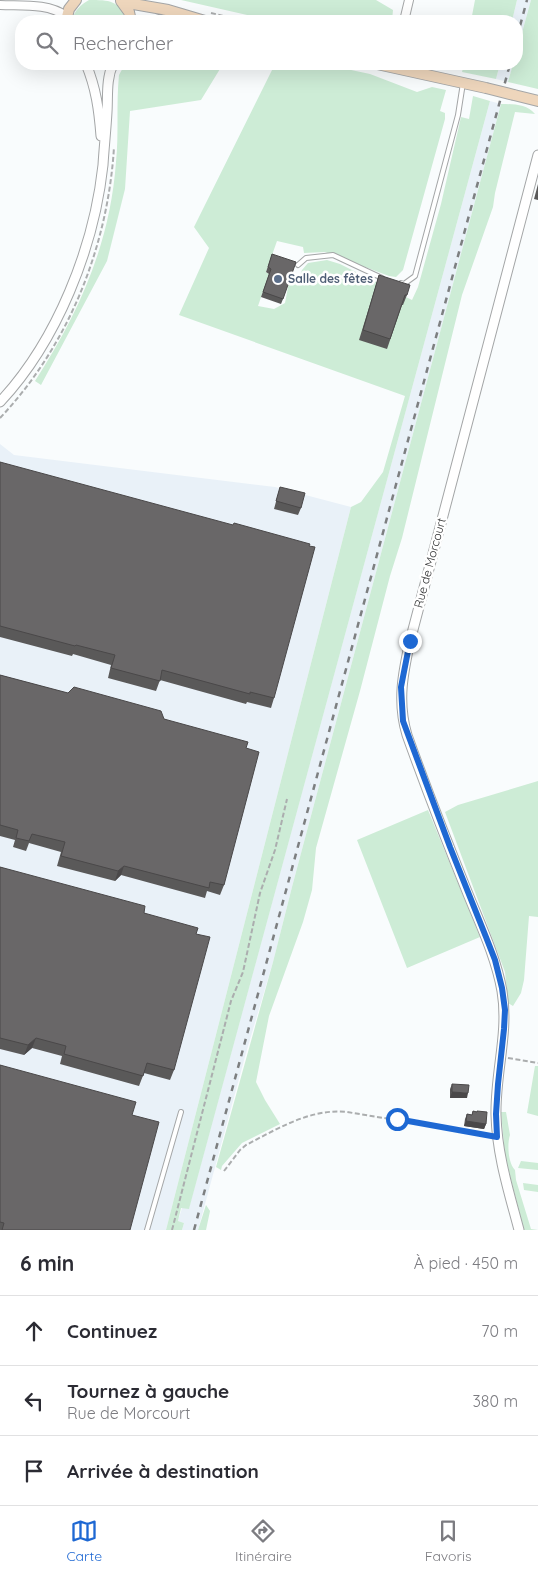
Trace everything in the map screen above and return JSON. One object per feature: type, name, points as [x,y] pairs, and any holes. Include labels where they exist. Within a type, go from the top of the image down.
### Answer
[{"type":"main road","points":[[67,12],[76,0]]},
{"type":"main road","points":[[121,1],[130,15]]},
{"type":"main road","points":[[121,1],[185,15]]},
{"type":"main road","points":[[410,70],[538,101]]},
{"type":"street","points":[[405,15],[406,1]]},
{"type":"street","points":[[0,5],[49,8],[67,12]]},
{"type":"street","points":[[88,70],[99,106],[102,166]]},
{"type":"street","points":[[0,402],[34,358],[55,322],[73,282],[89,237],[99,190],[108,82],[111,70]]},
{"type":"street","name":"Rue de Morcourt","points":[[519,1230],[501,1166],[497,1137],[496,1114],[505,1010],[495,960],[407,735],[403,721],[401,687],[410,641],[538,155]]},
{"type":"lane","points":[[398,283],[404,284],[415,276],[458,115],[463,83]]},
{"type":"lane","points":[[298,265],[306,258],[333,255],[383,278]]},
{"type":"lane","points":[[147,1230],[181,1112]]},
{"type":"path","points":[[172,1230],[231,1001],[243,972],[260,893],[275,850],[287,800]]},
{"type":"path","points":[[501,1057],[538,1063]]},
{"type":"path","points":[[224,1171],[240,1150],[246,1146],[294,1122],[324,1111],[347,1112],[497,1137]]},
{"type":"shaded area","points":[[517,0],[531,0],[523,29],[523,15],[513,15]]},
{"type":"shaded area","points":[[498,70],[511,70],[508,82],[496,79]]},
{"type":"shaded area","points":[[490,101],[501,104],[273,962],[198,1230],[182,1230],[184,1223],[178,1221],[182,1208],[189,1208]]},
{"type":"shaded area","points":[[0,444],[14,455],[275,487],[351,507],[166,1230],[0,1230]]},
{"type":"green space","points":[[89,0],[108,1],[117,5],[124,15],[74,15]]},
{"type":"green space","points":[[181,0],[376,0],[393,10],[393,15],[247,15]]},
{"type":"green space","points":[[475,0],[517,0],[513,15],[472,15]]},
{"type":"green space","points":[[531,0],[538,0],[538,89],[508,82],[511,70],[523,70],[523,29]]},
{"type":"green space","points":[[122,70],[219,70],[201,100],[130,111],[125,189],[107,261],[41,385],[35,381],[65,330],[90,277],[107,221],[113,192],[116,162],[119,75]]},
{"type":"green space","points":[[272,70],[351,70],[370,74],[417,92],[432,87],[446,90],[440,111],[445,113],[445,119],[403,270],[396,277],[389,276],[325,252],[304,253],[303,247],[277,241],[266,272],[269,274],[258,306],[274,309],[285,303],[289,282],[298,282],[302,270],[308,263],[327,260],[340,264],[412,300],[418,287],[441,204],[461,117],[469,119],[473,96],[490,101],[189,1209],[181,1208],[178,1221],[184,1223],[182,1230],[166,1230],[351,507],[361,502],[383,472],[405,396],[179,315],[209,248],[194,227]]},
{"type":"green space","points":[[462,70],[498,70],[496,79],[462,72]]},
{"type":"green space","points":[[501,104],[524,106],[535,114],[515,112],[493,207],[462,295],[402,538],[316,848],[312,890],[303,922],[269,1016],[256,1082],[280,1124],[242,1143],[222,1166],[221,1170],[216,1167],[273,962]]},
{"type":"green space","points":[[538,781],[538,917],[529,916],[524,980],[521,993],[513,1006],[508,1003],[505,972],[445,812],[458,805]]},
{"type":"green space","points":[[428,810],[480,937],[407,968],[357,840]]},
{"type":"green space","points":[[535,1066],[538,1066],[538,1116],[527,1113]]},
{"type":"green space","points":[[501,1112],[506,1112],[510,1135],[508,1148],[510,1158],[531,1229],[538,1230],[524,1230],[505,1156]]},
{"type":"green space","points":[[521,1161],[538,1163],[538,1170],[518,1168]]},
{"type":"green space","points":[[523,1183],[538,1185],[538,1192],[524,1190]]},
{"type":"green space","points":[[206,1205],[210,1211],[206,1230],[198,1230]]},
{"type":"building","points":[[272,254],[296,262],[283,299],[263,292],[271,269],[268,267]]},
{"type":"building","points":[[379,275],[410,285],[390,339],[363,330]]},
{"type":"building","points":[[0,462],[233,525],[234,523],[315,547],[274,698],[250,692],[250,694],[162,670],[160,681],[111,668],[115,655],[0,626]]},
{"type":"building","points":[[280,487],[305,493],[301,508],[276,501]]},
{"type":"building","points":[[0,675],[68,693],[74,687],[161,711],[164,719],[248,742],[246,748],[259,752],[224,885],[210,882],[209,888],[124,866],[118,871],[61,856],[65,842],[32,834],[29,841],[16,838],[18,830],[0,825]]},
{"type":"building","points":[[0,867],[145,906],[144,913],[198,928],[196,934],[210,937],[174,1070],[147,1063],[143,1076],[64,1054],[66,1046],[36,1038],[28,1045],[0,1038]]},
{"type":"building","points":[[0,1065],[136,1102],[132,1115],[159,1122],[130,1230],[2,1230],[4,1223],[0,1222]]},
{"type":"building","points":[[452,1084],[469,1085],[468,1093],[452,1092]]},
{"type":"building","points":[[473,1111],[487,1112],[486,1124],[466,1121],[467,1114],[472,1115]]},
{"type":"railway","points":[[523,15],[527,0]]},
{"type":"railway","points":[[194,1230],[508,70]]},
{"type":"place","name":"Salle des fêtes","points":[[278,279]]},
{"type":"route","points":[[397,1119],[497,1137],[496,1114],[505,1010],[495,960],[414,756],[403,721],[401,687],[410,641]]}]
